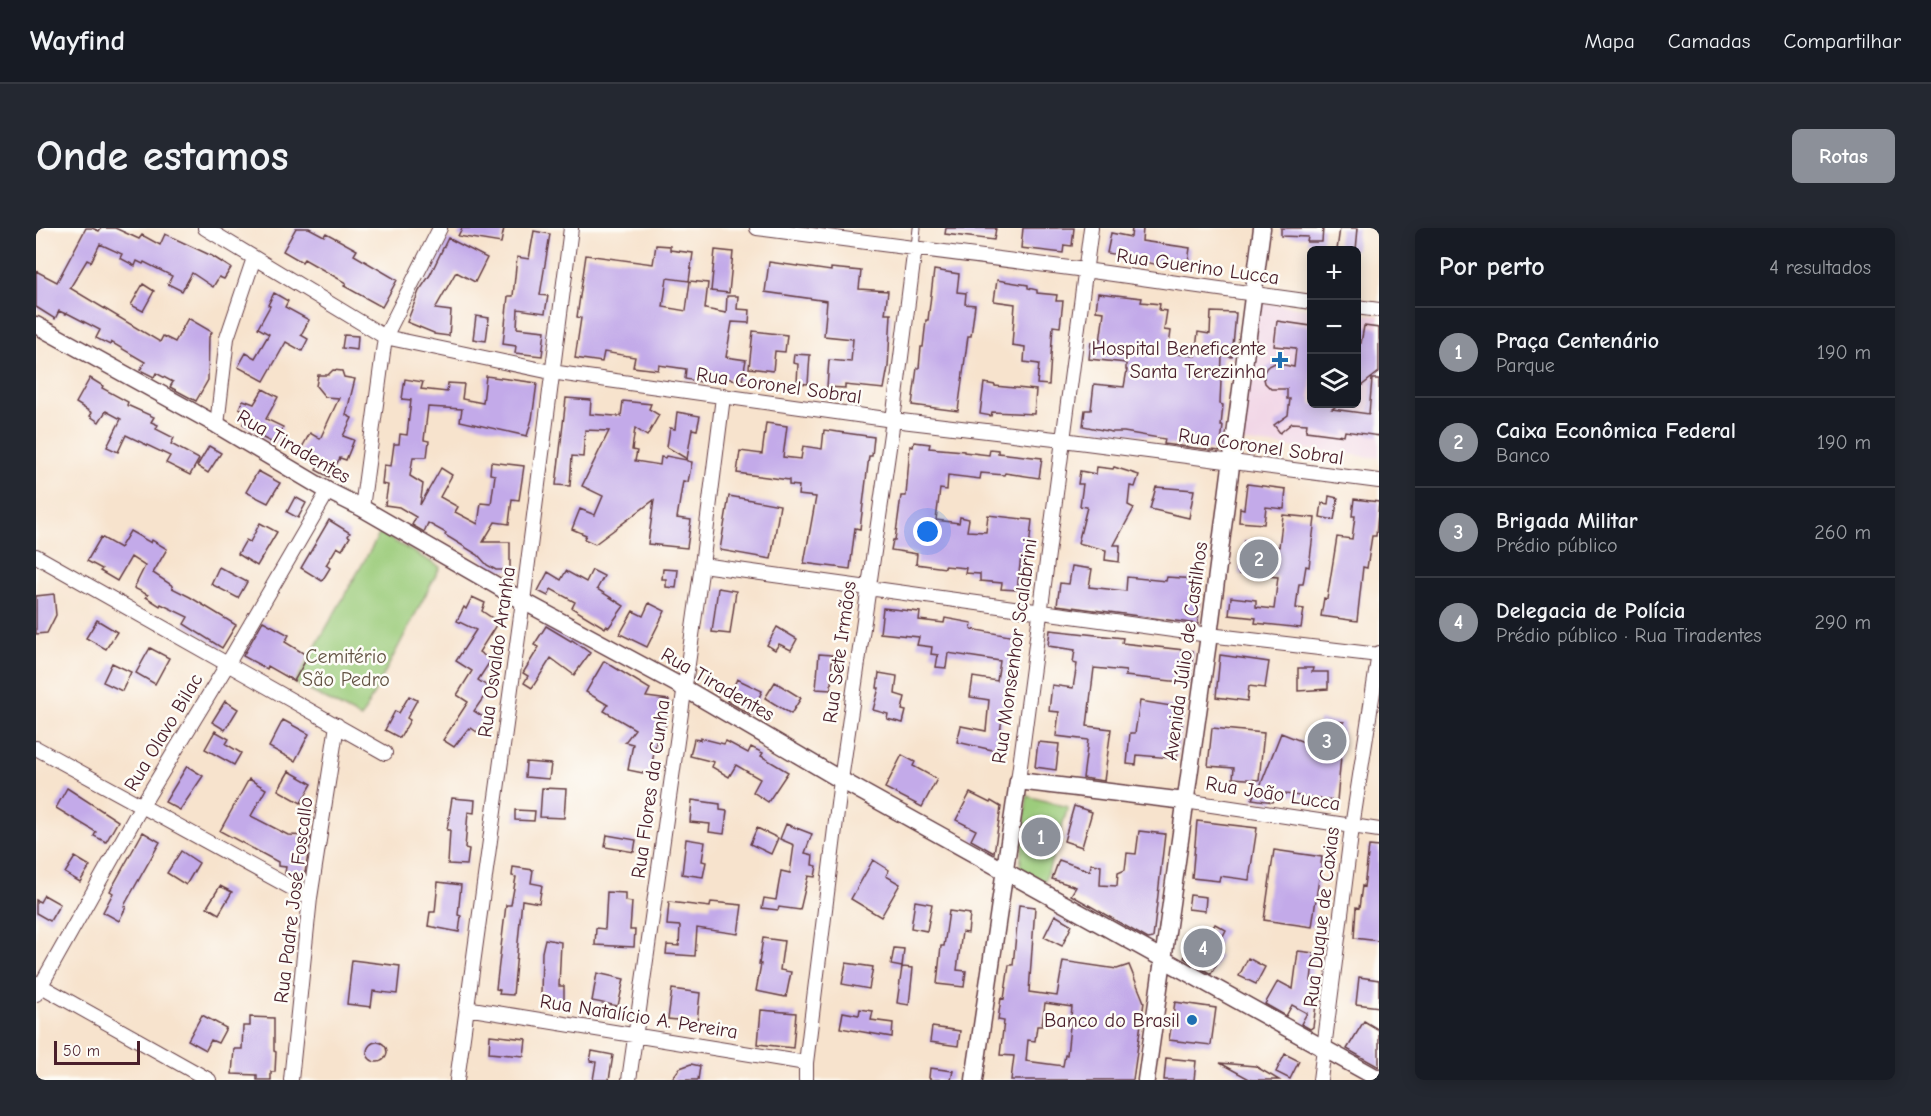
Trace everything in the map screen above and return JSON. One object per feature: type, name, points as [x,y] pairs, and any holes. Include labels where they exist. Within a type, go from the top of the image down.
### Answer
[{"type":"street","points":[[362,508],[385,336],[440,228]]},
{"type":"street","name":"Rua Osvaldo Aranha","points":[[457,1080],[523,601],[571,228]]},
{"type":"street","name":"Rua Guerino Lucca","points":[[757,228],[915,247],[1307,301]]},
{"type":"street","name":"Rua Monsenhor Scalabrini","points":[[974,1080],[1018,781],[1091,228]]},
{"type":"street","name":"Avenida Júlio de Castilhos","points":[[1146,1080],[1209,635],[1262,228]]},
{"type":"street","name":"Rua Coronel Sobral","points":[[209,229],[385,336],[551,372],[893,420],[1379,481]]},
{"type":"street","name":"Rua Sete Irmãos","points":[[806,1063],[841,780],[893,420],[915,247]]},
{"type":"street","points":[[217,425],[227,338],[254,258]]},
{"type":"street","points":[[1361,308],[1379,310]]},
{"type":"street","name":"Rua Tiradentes","points":[[36,325],[217,425],[328,491],[362,508],[523,601],[684,688],[841,780],[1379,1080]]},
{"type":"street","name":"Rua Flores da Cunha","points":[[629,1080],[702,565],[723,397]]},
{"type":"street","name":"Rua Olavo Bilac","points":[[38,988],[141,807],[328,491]]},
{"type":"street","points":[[36,556],[385,753]]},
{"type":"street","points":[[702,565],[1209,635],[1379,654]]},
{"type":"street","name":"Rua Duque de Caxias","points":[[1320,1080],[1352,827],[1379,654]]},
{"type":"street","name":"Rua Padre José Foscallo","points":[[291,1080],[310,898],[337,725]]},
{"type":"street","points":[[36,748],[310,898]]},
{"type":"street","name":"Rua João Lucca","points":[[1018,781],[1185,801],[1379,830]]},
{"type":"street","points":[[38,988],[209,1080]]},
{"type":"street","name":"Rua Natalício A. Pereira","points":[[466,1008],[806,1063]]},
{"type":"street","points":[[797,1080],[806,1063]]},
{"type":"street","points":[[806,1063],[806,1080]]},
{"type":"lane","points":[[915,247],[917,228]]},
{"type":"shaded area","name":"Hospital Beneficente Santa Terezinha","points":[[1256,302],[1307,308],[1307,408],[1361,408],[1361,314],[1379,316],[1379,458],[1239,441]]},
{"type":"green space","name":"Cemitério São Pedro","points":[[380,533],[440,567],[361,718],[295,683]]},
{"type":"green space","points":[[1027,796],[1068,807],[1045,882],[1020,868]]},
{"type":"building","points":[[86,228],[99,231],[101,228],[115,228],[139,239],[142,235],[160,245],[165,234],[212,256],[231,268],[224,279],[219,277],[213,287],[192,273],[182,291],[168,284],[172,276],[144,262],[143,264],[137,261],[135,266],[120,258],[122,254],[100,244],[91,262],[87,260],[70,288],[160,342],[163,336],[175,342],[188,318],[212,332],[209,337],[208,380],[196,401],[170,387],[173,382],[156,373],[154,377],[140,370],[145,362],[111,342],[110,345],[96,338],[100,330],[59,311],[55,319],[36,307],[36,271],[57,282]]},
{"type":"building","points":[[296,228],[309,228],[324,236],[326,233],[357,250],[354,255],[397,280],[382,307],[344,286],[346,283],[304,259],[302,262],[283,251]]},
{"type":"building","points":[[462,228],[504,228],[501,243],[458,236]]},
{"type":"building","points":[[946,228],[996,228],[994,240],[945,234]]},
{"type":"building","points":[[1023,228],[1074,228],[1072,246],[1064,245],[1063,253],[1021,248]]},
{"type":"building","points":[[1132,228],[1143,228],[1142,241],[1190,248],[1187,269],[1142,262],[1143,259],[1107,253],[1111,233],[1131,237]]},
{"type":"building","points":[[1281,228],[1323,228],[1322,242],[1307,242],[1308,237],[1281,236]]},
{"type":"building","points":[[1340,228],[1358,228],[1356,246],[1338,246]]},
{"type":"building","points":[[534,231],[550,234],[540,295],[548,296],[545,313],[518,309],[517,328],[545,331],[542,356],[515,353],[516,346],[503,344],[508,296],[513,296],[517,257],[529,259]]},
{"type":"building","points":[[448,238],[487,258],[475,282],[456,272],[435,309],[451,311],[449,336],[434,334],[407,322],[419,291],[430,275]]},
{"type":"building","points":[[656,245],[670,246],[670,250],[693,253],[689,281],[667,278],[663,307],[686,311],[690,281],[708,283],[705,309],[726,313],[727,296],[738,296],[737,309],[750,310],[749,323],[732,322],[726,357],[746,360],[742,381],[703,374],[702,382],[685,379],[686,369],[659,365],[658,370],[633,367],[635,357],[604,352],[602,362],[575,358],[581,318],[577,317],[586,255],[653,264]]},
{"type":"building","points":[[715,250],[733,252],[729,293],[711,291]]},
{"type":"building","points":[[769,262],[831,271],[831,268],[861,271],[859,289],[888,291],[885,314],[891,314],[888,367],[884,389],[845,385],[845,388],[827,387],[829,360],[851,362],[853,339],[824,336],[827,301],[765,292]]},
{"type":"building","points":[[934,270],[959,274],[957,292],[966,293],[965,304],[975,305],[971,336],[968,336],[958,411],[912,405],[926,320],[928,320]]},
{"type":"building","points":[[997,280],[1028,285],[1028,288],[1037,290],[1037,293],[1057,295],[1056,301],[1063,301],[1060,327],[1053,326],[1049,385],[1037,384],[1039,364],[1024,362],[1025,347],[1012,345],[1015,304],[994,301]]},
{"type":"building","points":[[143,284],[154,291],[143,311],[131,305]]},
{"type":"building","points":[[274,293],[288,301],[285,307],[309,320],[301,335],[308,339],[302,351],[286,342],[264,381],[238,367],[246,353],[255,358],[269,334],[258,328]]},
{"type":"building","points":[[1098,293],[1142,298],[1141,302],[1160,304],[1159,310],[1167,311],[1164,330],[1171,331],[1168,353],[1195,356],[1198,332],[1210,334],[1211,312],[1236,313],[1232,357],[1222,356],[1220,404],[1223,405],[1221,426],[1223,426],[1220,451],[1164,444],[1165,439],[1083,426],[1085,410],[1091,410],[1094,384],[1124,387],[1127,370],[1126,363],[1089,359],[1091,342],[1100,342],[1104,312],[1096,311]]},
{"type":"building","points":[[476,316],[489,318],[486,341],[473,339]]},
{"type":"building","points":[[1277,321],[1307,325],[1307,408],[1333,408],[1369,414],[1372,379],[1379,379],[1379,436],[1345,431],[1344,436],[1306,431],[1307,424],[1292,423],[1280,433],[1274,425],[1288,415],[1290,399],[1287,399],[1287,389],[1271,389],[1265,383],[1263,374],[1267,367],[1275,363],[1294,367],[1296,348],[1274,346]]},
{"type":"building","points":[[1364,326],[1379,328],[1379,372],[1361,386],[1361,354]]},
{"type":"building","points":[[753,331],[787,335],[785,352],[775,351],[773,371],[749,368]]},
{"type":"building","points":[[344,335],[358,336],[357,350],[342,348]]},
{"type":"building","points":[[794,354],[810,355],[808,384],[797,383],[798,364],[793,363]]},
{"type":"building","points":[[333,370],[342,371],[344,377],[355,379],[346,415],[352,418],[343,436],[354,440],[346,460],[340,458],[329,477],[316,470],[320,463],[300,451],[310,433],[320,439],[339,398],[325,397],[316,386],[318,375],[328,375]]},
{"type":"building","points":[[486,376],[537,383],[527,436],[460,421],[462,409],[428,407],[424,440],[429,441],[427,457],[413,457],[410,476],[423,484],[420,505],[441,468],[452,475],[440,497],[458,507],[455,512],[478,524],[481,503],[491,504],[495,475],[490,474],[491,462],[524,466],[519,500],[512,499],[509,524],[495,522],[483,542],[510,542],[510,570],[496,570],[487,565],[478,555],[428,523],[424,532],[412,525],[416,517],[399,507],[385,505],[388,485],[382,484],[384,465],[391,466],[394,444],[399,444],[400,434],[407,435],[411,400],[402,399],[405,379],[423,382],[421,389],[447,392],[448,383],[464,384],[462,399],[483,403]]},
{"type":"building","points":[[90,378],[103,386],[102,388],[128,402],[127,405],[154,417],[151,422],[158,425],[156,429],[174,438],[171,444],[199,459],[190,475],[166,463],[170,456],[126,435],[118,452],[107,447],[121,419],[106,411],[99,422],[90,416],[92,413],[76,403]]},
{"type":"building","points":[[984,383],[1036,390],[1034,414],[992,412],[991,416],[980,414]]},
{"type":"building","points":[[263,389],[278,397],[266,419],[283,427],[275,444],[243,424],[250,412],[239,408],[243,400],[254,404]]},
{"type":"building","points":[[566,398],[591,400],[590,414],[615,416],[621,416],[623,401],[651,404],[649,409],[659,415],[647,436],[635,428],[632,450],[637,451],[635,461],[660,465],[661,457],[666,456],[692,462],[688,482],[683,481],[677,518],[691,520],[687,548],[648,544],[654,500],[595,544],[584,539],[586,535],[572,529],[580,509],[595,515],[603,496],[582,486],[609,431],[585,430],[583,457],[572,456],[570,486],[556,485]]},
{"type":"building","points":[[677,412],[700,416],[697,430],[692,429],[687,459],[667,447],[670,428],[675,429]]},
{"type":"building","points":[[766,423],[787,426],[783,457],[801,459],[803,446],[822,449],[824,430],[874,437],[872,456],[869,456],[860,529],[855,528],[850,569],[804,563],[816,497],[798,495],[799,486],[789,485],[789,480],[737,473],[740,451],[762,454]]},
{"type":"building","points":[[914,442],[930,444],[929,448],[989,455],[990,449],[998,450],[998,453],[1042,458],[1039,478],[1005,473],[1004,475],[981,473],[980,479],[948,475],[947,490],[940,489],[936,520],[959,523],[960,517],[969,519],[967,531],[986,532],[988,515],[1032,520],[1028,557],[1021,556],[1017,590],[1001,589],[1002,583],[980,581],[980,574],[965,573],[966,568],[916,564],[917,554],[891,550],[893,540],[895,540],[901,496],[906,496],[910,446],[913,447]]},
{"type":"building","points":[[209,446],[221,453],[208,473],[197,466]]},
{"type":"building","points":[[1097,467],[1113,469],[1114,467],[1139,475],[1135,487],[1130,486],[1128,505],[1134,508],[1114,545],[1120,545],[1119,562],[1105,560],[1106,550],[1078,543],[1087,507],[1080,506],[1083,484],[1078,484],[1080,471],[1096,474]]},
{"type":"building","points":[[258,471],[280,483],[268,503],[246,492]]},
{"type":"building","points":[[1247,484],[1286,489],[1284,509],[1266,507],[1264,524],[1239,522],[1240,508],[1244,509]]},
{"type":"building","points":[[1156,487],[1194,490],[1189,518],[1150,509]]},
{"type":"building","points":[[729,496],[780,505],[771,559],[720,550]]},
{"type":"building","points":[[1329,496],[1338,498],[1334,520],[1320,517],[1322,503],[1328,504]]},
{"type":"building","points":[[295,497],[306,503],[298,518],[287,512]]},
{"type":"building","points":[[1354,499],[1379,502],[1376,536],[1372,536],[1367,568],[1363,567],[1357,621],[1321,616],[1324,598],[1327,599],[1337,537],[1352,539],[1355,516],[1352,516]]},
{"type":"building","points":[[1283,515],[1315,518],[1309,567],[1306,566],[1303,584],[1299,584],[1296,608],[1304,609],[1301,628],[1255,623],[1256,618],[1229,615],[1231,597],[1256,600],[1256,607],[1274,609],[1278,577],[1239,574],[1244,541],[1279,547]]},
{"type":"building","points":[[329,520],[350,533],[348,536],[350,537],[342,550],[337,547],[326,565],[330,568],[322,581],[301,568]]},
{"type":"building","points":[[260,523],[277,532],[257,566],[238,554],[246,540],[250,542]]},
{"type":"building","points":[[130,531],[167,549],[153,573],[173,586],[172,588],[236,625],[222,648],[184,624],[188,617],[161,604],[160,606],[146,597],[148,595],[134,588],[145,566],[131,557],[117,581],[87,561],[101,537],[120,548]]},
{"type":"building","points":[[1072,566],[1092,569],[1089,587],[1126,591],[1127,577],[1166,581],[1167,577],[1196,579],[1194,600],[1200,601],[1198,624],[1057,605],[1060,583],[1069,584]]},
{"type":"building","points":[[219,567],[247,582],[238,598],[211,584]]},
{"type":"building","points":[[663,569],[678,570],[676,588],[666,587],[666,579],[662,579]]},
{"type":"building","points":[[592,570],[604,576],[597,589],[624,606],[609,627],[605,628],[572,608],[575,602],[551,589],[548,596],[538,591],[548,572],[561,580],[566,571],[586,582]]},
{"type":"building","points":[[718,588],[736,591],[730,634],[712,632]]},
{"type":"building","points":[[54,594],[56,615],[47,633],[36,634],[36,596]]},
{"type":"building","points":[[472,597],[485,603],[482,611],[498,622],[479,652],[491,660],[478,680],[490,688],[474,711],[486,719],[477,732],[471,728],[468,729],[454,747],[443,740],[468,702],[457,695],[472,671],[456,661],[476,630],[457,621]]},
{"type":"building","points":[[649,603],[665,611],[647,647],[620,634],[633,611],[643,616]]},
{"type":"building","points":[[883,608],[920,612],[919,620],[944,623],[945,618],[972,623],[971,629],[1015,637],[997,751],[957,742],[961,726],[986,731],[989,700],[970,697],[973,677],[997,681],[1000,661],[948,653],[946,668],[936,667],[938,655],[931,654],[932,647],[917,645],[919,637],[880,633]]},
{"type":"building","points":[[97,620],[117,632],[106,649],[86,638]]},
{"type":"building","points":[[263,621],[289,635],[285,642],[308,656],[294,681],[268,666],[267,669],[243,656]]},
{"type":"building","points":[[546,626],[590,653],[574,675],[551,658],[532,688],[524,683],[528,676],[523,673],[539,647],[534,645]]},
{"type":"building","points":[[777,627],[797,639],[791,650],[779,644],[775,650],[767,645]]},
{"type":"building","points":[[1050,630],[1123,638],[1122,643],[1193,651],[1190,683],[1125,676],[1126,671],[1094,668],[1087,726],[1111,729],[1104,781],[1083,778],[1088,740],[1056,736],[1059,712],[1049,711],[1052,685],[1073,688],[1077,664],[1073,663],[1075,650],[1048,646]]},
{"type":"building","points":[[150,648],[169,658],[155,684],[136,673]]},
{"type":"building","points":[[819,654],[832,655],[831,690],[816,689]]},
{"type":"building","points":[[1220,655],[1269,662],[1265,688],[1249,686],[1247,701],[1216,697]]},
{"type":"building","points":[[604,661],[650,689],[646,697],[669,700],[665,728],[659,728],[652,763],[655,763],[653,775],[628,770],[633,744],[625,742],[635,729],[604,711],[608,705],[586,692]]},
{"type":"building","points":[[112,663],[131,672],[122,691],[103,682]]},
{"type":"building","points":[[1298,668],[1313,668],[1312,672],[1328,672],[1328,689],[1298,691]]},
{"type":"building","points":[[879,673],[897,676],[895,694],[905,697],[902,710],[906,711],[903,723],[887,719],[888,714],[873,710],[879,688],[877,688]]},
{"type":"building","points":[[737,679],[762,691],[751,715],[727,701]]},
{"type":"building","points":[[775,682],[801,698],[791,714],[765,698]]},
{"type":"building","points":[[409,696],[417,700],[400,738],[385,730],[395,711],[399,713]]},
{"type":"building","points":[[225,701],[238,709],[225,730],[212,722]]},
{"type":"building","points":[[1140,701],[1184,708],[1177,757],[1137,755],[1136,765],[1127,764],[1130,733],[1135,733]]},
{"type":"building","points":[[283,720],[309,734],[295,761],[269,747]]},
{"type":"building","points":[[1319,720],[1344,722],[1337,801],[1278,793],[1273,802],[1252,799],[1259,789],[1281,733],[1316,747]]},
{"type":"building","points":[[1212,728],[1264,733],[1259,780],[1233,778],[1234,768],[1208,766]]},
{"type":"building","points":[[215,731],[229,739],[226,744],[241,753],[234,765],[205,749]]},
{"type":"building","points":[[700,738],[724,744],[726,741],[748,753],[751,747],[763,753],[761,756],[788,772],[768,802],[753,792],[760,779],[736,765],[729,777],[712,767],[714,762],[690,756],[694,739],[700,740]]},
{"type":"building","points":[[1038,742],[1059,744],[1056,770],[1035,767]]},
{"type":"building","points":[[902,755],[915,762],[913,766],[937,779],[922,807],[885,788]]},
{"type":"building","points":[[526,762],[551,764],[549,779],[525,777]]},
{"type":"building","points":[[187,766],[203,776],[180,810],[165,802]]},
{"type":"building","points":[[289,771],[312,784],[301,803],[278,790]]},
{"type":"building","points":[[249,779],[266,789],[251,816],[288,835],[311,836],[305,873],[285,873],[286,867],[278,866],[278,862],[220,831]]},
{"type":"building","points":[[67,788],[118,821],[106,842],[94,836],[96,832],[56,808]]},
{"type":"building","points":[[542,788],[566,789],[564,818],[540,817]]},
{"type":"building","points":[[970,793],[1001,807],[994,853],[971,840],[976,830],[956,820]]},
{"type":"building","points":[[452,798],[475,800],[474,813],[468,812],[465,848],[469,849],[467,865],[448,864],[450,830],[447,830]]},
{"type":"building","points":[[692,800],[720,804],[720,810],[727,811],[724,834],[709,832],[710,824],[690,822]]},
{"type":"building","points":[[1074,806],[1092,812],[1082,847],[1064,841]]},
{"type":"building","points":[[515,810],[535,811],[534,821],[515,820]]},
{"type":"building","points":[[1197,821],[1257,828],[1249,880],[1220,876],[1219,881],[1192,878]]},
{"type":"building","points":[[786,824],[812,834],[805,853],[813,855],[812,865],[817,866],[815,877],[808,876],[800,910],[779,907],[778,910],[762,908],[764,898],[776,900],[781,871],[790,873],[794,845],[780,839]]},
{"type":"building","points":[[757,828],[778,838],[771,854],[750,844]]},
{"type":"building","points":[[1139,831],[1165,834],[1153,938],[1148,939],[1071,895],[1076,887],[1052,879],[1059,860],[1090,871],[1091,864],[1101,865],[1100,885],[1117,886],[1118,873],[1125,870],[1127,853],[1136,854]]},
{"type":"building","points":[[143,832],[160,842],[124,906],[126,907],[119,921],[103,912],[113,893],[110,891]]},
{"type":"building","points":[[607,835],[636,840],[634,852],[605,847]]},
{"type":"building","points":[[686,839],[705,842],[702,861],[706,862],[703,877],[682,874]]},
{"type":"building","points":[[1369,846],[1379,847],[1379,941],[1354,938],[1356,907],[1359,908],[1362,886],[1364,887]]},
{"type":"building","points":[[1274,850],[1322,857],[1312,927],[1264,920]]},
{"type":"building","points":[[181,851],[199,863],[186,885],[167,873]]},
{"type":"building","points":[[75,857],[90,866],[80,882],[65,873]]},
{"type":"building","points":[[873,860],[889,870],[886,876],[900,884],[881,917],[851,899]]},
{"type":"building","points":[[513,867],[533,870],[531,883],[542,885],[539,903],[522,900],[513,995],[499,994],[500,990],[496,989],[506,905],[511,905],[516,877],[512,876]]},
{"type":"building","points":[[438,882],[461,885],[459,932],[428,926],[430,912],[435,912]]},
{"type":"building","points":[[220,886],[232,892],[219,914],[207,907]]},
{"type":"building","points":[[607,892],[625,893],[625,901],[632,902],[630,930],[635,930],[634,947],[595,945],[596,928],[605,929]]},
{"type":"building","points":[[44,895],[60,904],[50,921],[36,913],[36,900],[40,902]]},
{"type":"building","points":[[1190,895],[1206,897],[1205,911],[1188,909]]},
{"type":"building","points":[[915,901],[932,904],[927,931],[911,928]]},
{"type":"building","points":[[669,902],[710,907],[711,902],[742,905],[738,934],[697,928],[695,956],[666,954],[667,945],[679,946],[680,926],[667,925]]},
{"type":"building","points":[[1019,905],[1035,907],[1029,992],[1057,996],[1063,961],[1117,969],[1129,965],[1144,1002],[1133,1080],[1011,1080],[1014,1056],[1000,1055],[1004,1021],[998,1020],[1009,965],[1013,965]],"holes":[[[1045,1003],[1072,1007],[1067,1055],[1065,1055],[1063,1066],[1026,1061],[1028,1040],[1035,1041],[1037,1026],[1042,1026]]]},
{"type":"building","points":[[949,911],[970,914],[968,933],[962,932],[957,970],[966,971],[964,987],[937,984],[941,946],[944,946]]},
{"type":"building","points":[[1055,915],[1072,925],[1062,946],[1044,937]]},
{"type":"building","points":[[1215,924],[1226,930],[1214,953],[1221,956],[1211,974],[1184,958],[1194,939],[1204,944]]},
{"type":"building","points":[[763,938],[784,941],[780,970],[791,972],[786,997],[756,991]]},
{"type":"building","points":[[545,939],[561,942],[559,986],[564,986],[564,1000],[541,996],[542,952]]},
{"type":"building","points":[[894,948],[904,949],[902,967],[891,965]]},
{"type":"building","points":[[1298,951],[1314,953],[1311,981],[1319,983],[1313,1027],[1310,1029],[1301,1024],[1307,1013],[1292,1005],[1286,1016],[1265,1004],[1278,981],[1293,989]]},
{"type":"building","points":[[1248,958],[1265,967],[1256,984],[1239,976]]},
{"type":"building","points":[[352,960],[400,966],[397,994],[373,991],[371,1007],[347,1004]]},
{"type":"building","points":[[846,963],[873,967],[869,989],[842,984]]},
{"type":"building","points":[[902,967],[913,968],[909,1005],[897,1003]]},
{"type":"building","points":[[597,973],[624,979],[618,1006],[592,1001]]},
{"type":"building","points":[[1359,977],[1379,980],[1379,1007],[1356,1004]]},
{"type":"building","points":[[672,989],[700,993],[697,1022],[668,1019]]},
{"type":"building","points":[[1175,1002],[1216,1008],[1211,1045],[1169,1040]]},
{"type":"building","points":[[860,1009],[873,1011],[871,1020],[893,1023],[892,1037],[840,1028],[843,1012],[859,1015]]},
{"type":"building","points":[[761,1010],[796,1013],[793,1048],[758,1044]]},
{"type":"building","points":[[202,1015],[226,1028],[218,1043],[211,1040],[206,1050],[188,1040]]},
{"type":"building","points":[[250,1017],[274,1018],[274,1051],[276,1052],[275,1072],[271,1072],[271,1080],[257,1080],[257,1075],[232,1074],[234,1049],[242,1049],[243,1026],[250,1026]]},
{"type":"building","points":[[1364,1021],[1379,1030],[1379,1067],[1347,1049]]},
{"type":"building","points":[[932,1027],[960,1031],[958,1046],[930,1042]]},
{"type":"building","points":[[490,1035],[526,1039],[524,1056],[489,1053]]},
{"type":"building","points":[[377,1042],[384,1045],[387,1052],[384,1059],[377,1062],[370,1059],[367,1052],[370,1045]]},
{"type":"building","points":[[592,1051],[613,1055],[609,1080],[593,1080],[596,1062],[590,1061]]},
{"type":"building","points":[[1285,1054],[1299,1061],[1290,1079],[1276,1072]]},
{"type":"building","points":[[1166,1058],[1196,1061],[1194,1080],[1164,1080]]},
{"type":"building","points":[[1220,1063],[1255,1066],[1279,1080],[1251,1080]]},
{"type":"building","points":[[691,1064],[700,1066],[698,1080],[671,1080],[680,1068]]},
{"type":"building","points":[[930,1068],[953,1071],[951,1080],[932,1080],[929,1078]]},
{"type":"place","name":"Hospital Beneficente Santa Terezinha","points":[[1280,360]]},
{"type":"place","name":"Caixa Econômica Federal","points":[[1259,559]]},
{"type":"place","name":"Brigada Militar","points":[[1327,741]]},
{"type":"place","name":"Praça Centenário","points":[[1041,837]]},
{"type":"place","name":"Delegacia de Polícia","points":[[1203,948]]},
{"type":"place","name":"Banco do Brasil","points":[[1192,1020]]}]
